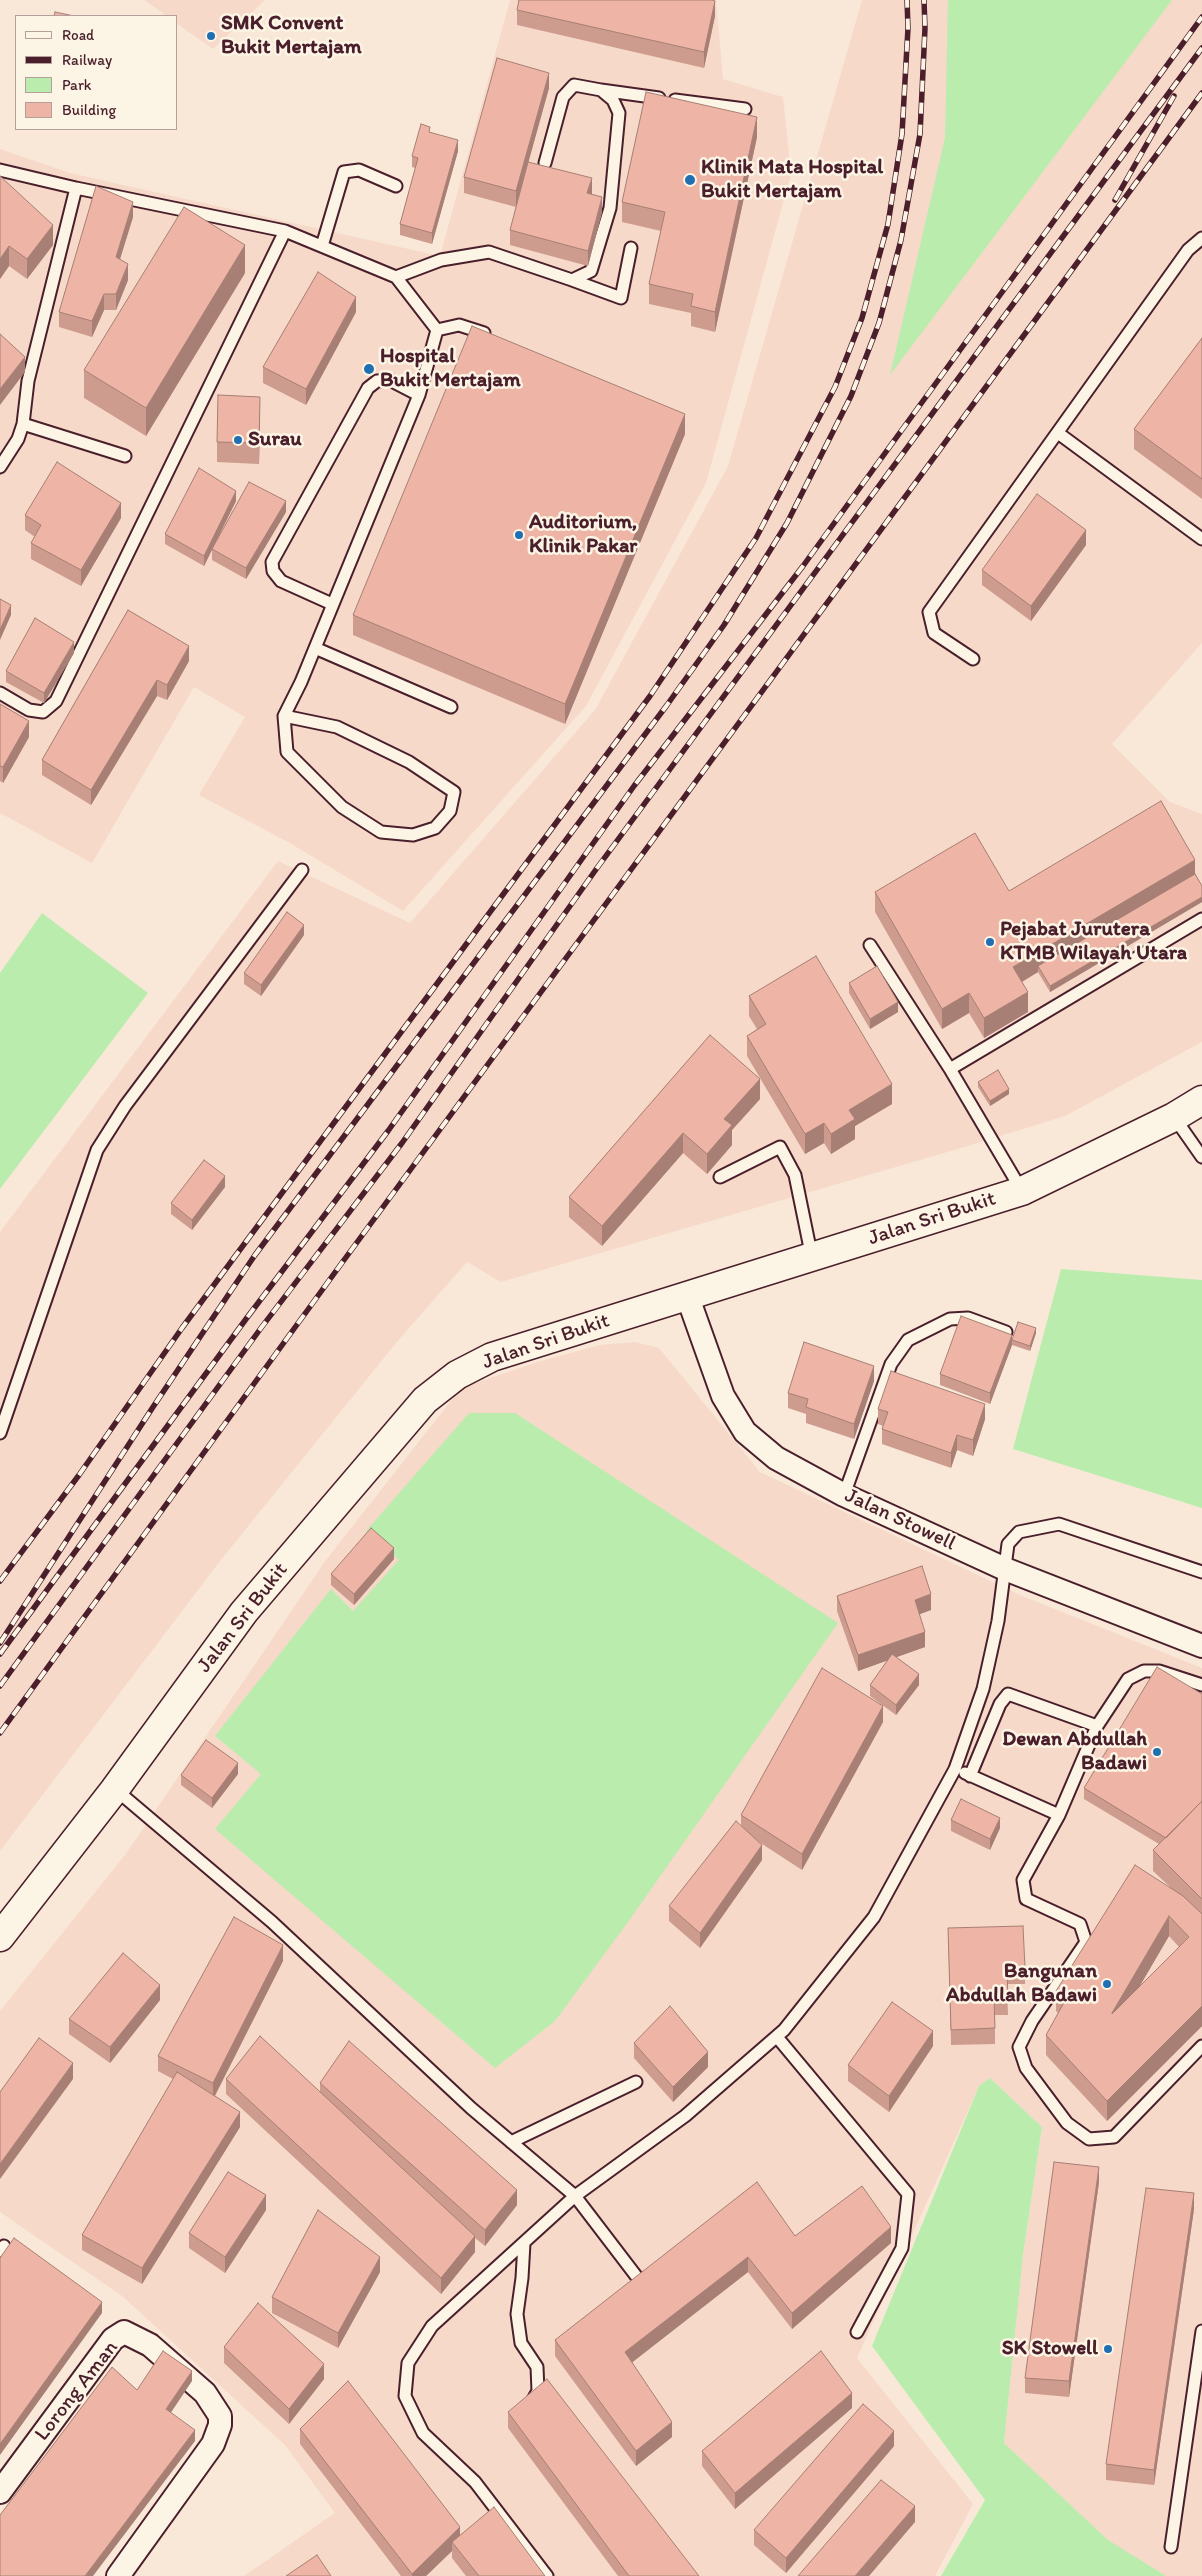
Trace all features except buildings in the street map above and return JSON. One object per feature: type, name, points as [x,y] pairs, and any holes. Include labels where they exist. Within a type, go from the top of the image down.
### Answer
[{"type":"street","name":"Jalan Sri Bukit","points":[[0,1937],[115,1789],[244,1612],[425,1400],[457,1375],[492,1357],[1022,1191],[1174,1116],[1202,1100]]},
{"type":"street","name":"Jalan Stowell","points":[[687,1295],[723,1396],[745,1432],[776,1458],[844,1495],[1005,1569],[1202,1646]]},
{"type":"street","name":"Lorong Aman","points":[[0,2492],[113,2339],[124,2332],[150,2345],[205,2393],[220,2416],[220,2425],[213,2444],[118,2576]]},
{"type":"lane","points":[[544,163],[563,98],[574,85],[745,109]]},
{"type":"lane","points":[[572,280],[591,271],[610,208],[619,113],[613,100],[601,90]]},
{"type":"lane","points":[[0,170],[76,188],[285,231],[396,277],[437,330]]},
{"type":"lane","points":[[322,246],[344,172],[359,170],[396,186]]},
{"type":"lane","points":[[0,467],[18,439],[24,424],[28,381],[76,188]]},
{"type":"lane","points":[[0,693],[29,710],[43,712],[56,701],[285,231]]},
{"type":"lane","points":[[973,659],[934,633],[929,612],[1188,250],[1202,238]]},
{"type":"lane","points":[[396,277],[441,260],[488,252],[621,298],[631,248]]},
{"type":"lane","points":[[437,330],[459,325],[496,338]]},
{"type":"lane","points":[[284,716],[337,727],[409,762],[454,792],[450,811],[435,828],[413,835],[381,832],[342,807],[287,752],[284,716],[315,648],[419,396],[437,330]]},
{"type":"lane","points":[[332,604],[281,581],[273,572],[272,562],[368,388],[377,381],[390,380],[419,396]]},
{"type":"lane","points":[[24,424],[125,456]]},
{"type":"lane","points":[[1058,433],[1202,539]]},
{"type":"lane","points":[[315,648],[451,707]]},
{"type":"lane","points":[[0,1433],[96,1150],[125,1106],[302,870]]},
{"type":"lane","points":[[950,1069],[1202,919]]},
{"type":"lane","points":[[870,945],[950,1069],[1022,1191]]},
{"type":"lane","points":[[1174,1116],[1202,1157]]},
{"type":"lane","points":[[720,1177],[780,1147],[795,1176],[812,1258]]},
{"type":"lane","points":[[844,1495],[891,1364],[908,1340],[950,1320],[968,1318],[1006,1332]]},
{"type":"lane","points":[[546,2576],[475,2482],[423,2433],[405,2396],[408,2363],[432,2326],[575,2196],[685,2116],[778,2036],[874,1917],[955,1769],[983,1689],[998,1621],[1008,1544],[1019,1532],[1059,1524],[1202,1572]]},
{"type":"lane","points":[[1202,1685],[1159,1671],[1144,1671],[1128,1679],[1097,1726],[1059,1815],[1024,1880],[1026,1899],[1080,1924],[1086,1942],[1032,2021],[1019,2047],[1026,2068],[1068,2123],[1089,2139],[1114,2136],[1202,2046]]},
{"type":"lane","points":[[970,1776],[1000,1704],[1008,1694],[1097,1726]]},
{"type":"lane","points":[[955,1769],[1059,1815]]},
{"type":"lane","points":[[115,1789],[272,1922],[471,2108],[575,2196],[643,2285]]},
{"type":"lane","points":[[778,2036],[908,2194],[902,2248],[857,2332]]},
{"type":"lane","points":[[511,2142],[636,2082]]},
{"type":"lane","points":[[524,2243],[517,2314],[521,2343],[537,2367],[538,2391],[529,2406]]},
{"type":"lane","points":[[1171,2547],[1202,2331]]},
{"type":"shaded area","name":"SMK Convent Bukit Mertajam","points":[[144,0],[265,0],[213,49],[178,24],[178,15],[166,15]]},
{"type":"shaded area","name":"Hospital Bukit Mertajam","points":[[510,0],[716,0],[723,79],[783,97],[791,174],[706,483],[586,706],[403,911],[288,842],[199,795],[245,717],[194,687],[92,863],[0,813],[0,149],[70,173],[440,256]]},
{"type":"shaded area","points":[[862,0],[1202,0],[1202,643],[1112,744],[1170,802],[1202,814],[1202,1042],[1065,1116],[968,1146],[501,1282],[467,1262],[396,1343],[220,1561],[0,1851],[0,1232],[278,861],[410,923],[595,710],[728,466]]},
{"type":"shaded area","points":[[635,1342],[659,1348],[760,1472],[1020,1595],[1202,1668],[1202,2576],[1165,2576],[1108,2542],[1004,2443],[1023,2255],[1042,2127],[990,2078],[979,2086],[857,2358],[973,2504],[935,2576],[244,2576],[335,2513],[285,2445],[122,2296],[0,2212],[0,2011],[125,1855],[326,1560],[461,1388],[537,1362],[600,1345]]},
{"type":"green space","points":[[948,0],[1172,0],[890,375],[945,138]]},
{"type":"green space","points":[[42,913],[148,993],[0,1189],[0,973]]},
{"type":"green space","points":[[1061,1269],[1202,1280],[1202,1508],[1013,1449]]},
{"type":"green space","points":[[469,1413],[515,1413],[838,1623],[628,1922],[555,2021],[495,2068],[215,1829],[261,1774],[215,1736],[331,1589],[353,1611],[399,1560],[366,1531]]},
{"type":"green space","points":[[990,2078],[1042,2127],[1023,2255],[1004,2443],[1108,2540],[1166,2576],[941,2576],[985,2500],[872,2346],[979,2086]]},
{"type":"railway","points":[[0,1581],[79,1475],[182,1328],[650,696],[756,538],[835,387],[862,318],[888,224],[902,134],[908,28],[907,0]]},
{"type":"railway","points":[[0,1643],[153,1407],[255,1255],[667,705],[724,625],[787,523],[851,396],[879,323],[901,240],[920,134],[925,28],[924,0]]},
{"type":"railway","points":[[0,1654],[246,1319],[388,1131],[634,786],[803,566],[1202,17]]},
{"type":"railway","points":[[0,1686],[261,1328],[402,1143],[597,868],[1202,48]]},
{"type":"railway","points":[[0,1733],[344,1260],[1202,93]]},
{"type":"railway","points":[[1115,200],[1174,96]]},
{"type":"place","name":"SMK Convent Bukit Mertajam","points":[[211,36]]},
{"type":"place","name":"Klinik Mata Hospital Bukit Mertajam","points":[[690,180]]},
{"type":"place","name":"Hospital Bukit Mertajam","points":[[369,369]]},
{"type":"place","name":"Surau","points":[[238,440]]},
{"type":"place","name":"Auditorium, Klinik Pakar","points":[[519,535]]},
{"type":"place","name":"Pejabat Jurutera KTMB Wilayah Utara","points":[[990,942]]},
{"type":"place","name":"Dewan Abdullah Badawi","points":[[1157,1752]]},
{"type":"place","name":"Bangunan Abdullah Badawi","points":[[1107,1984]]},
{"type":"place","name":"SK Stowell","points":[[1108,2349]]}]
